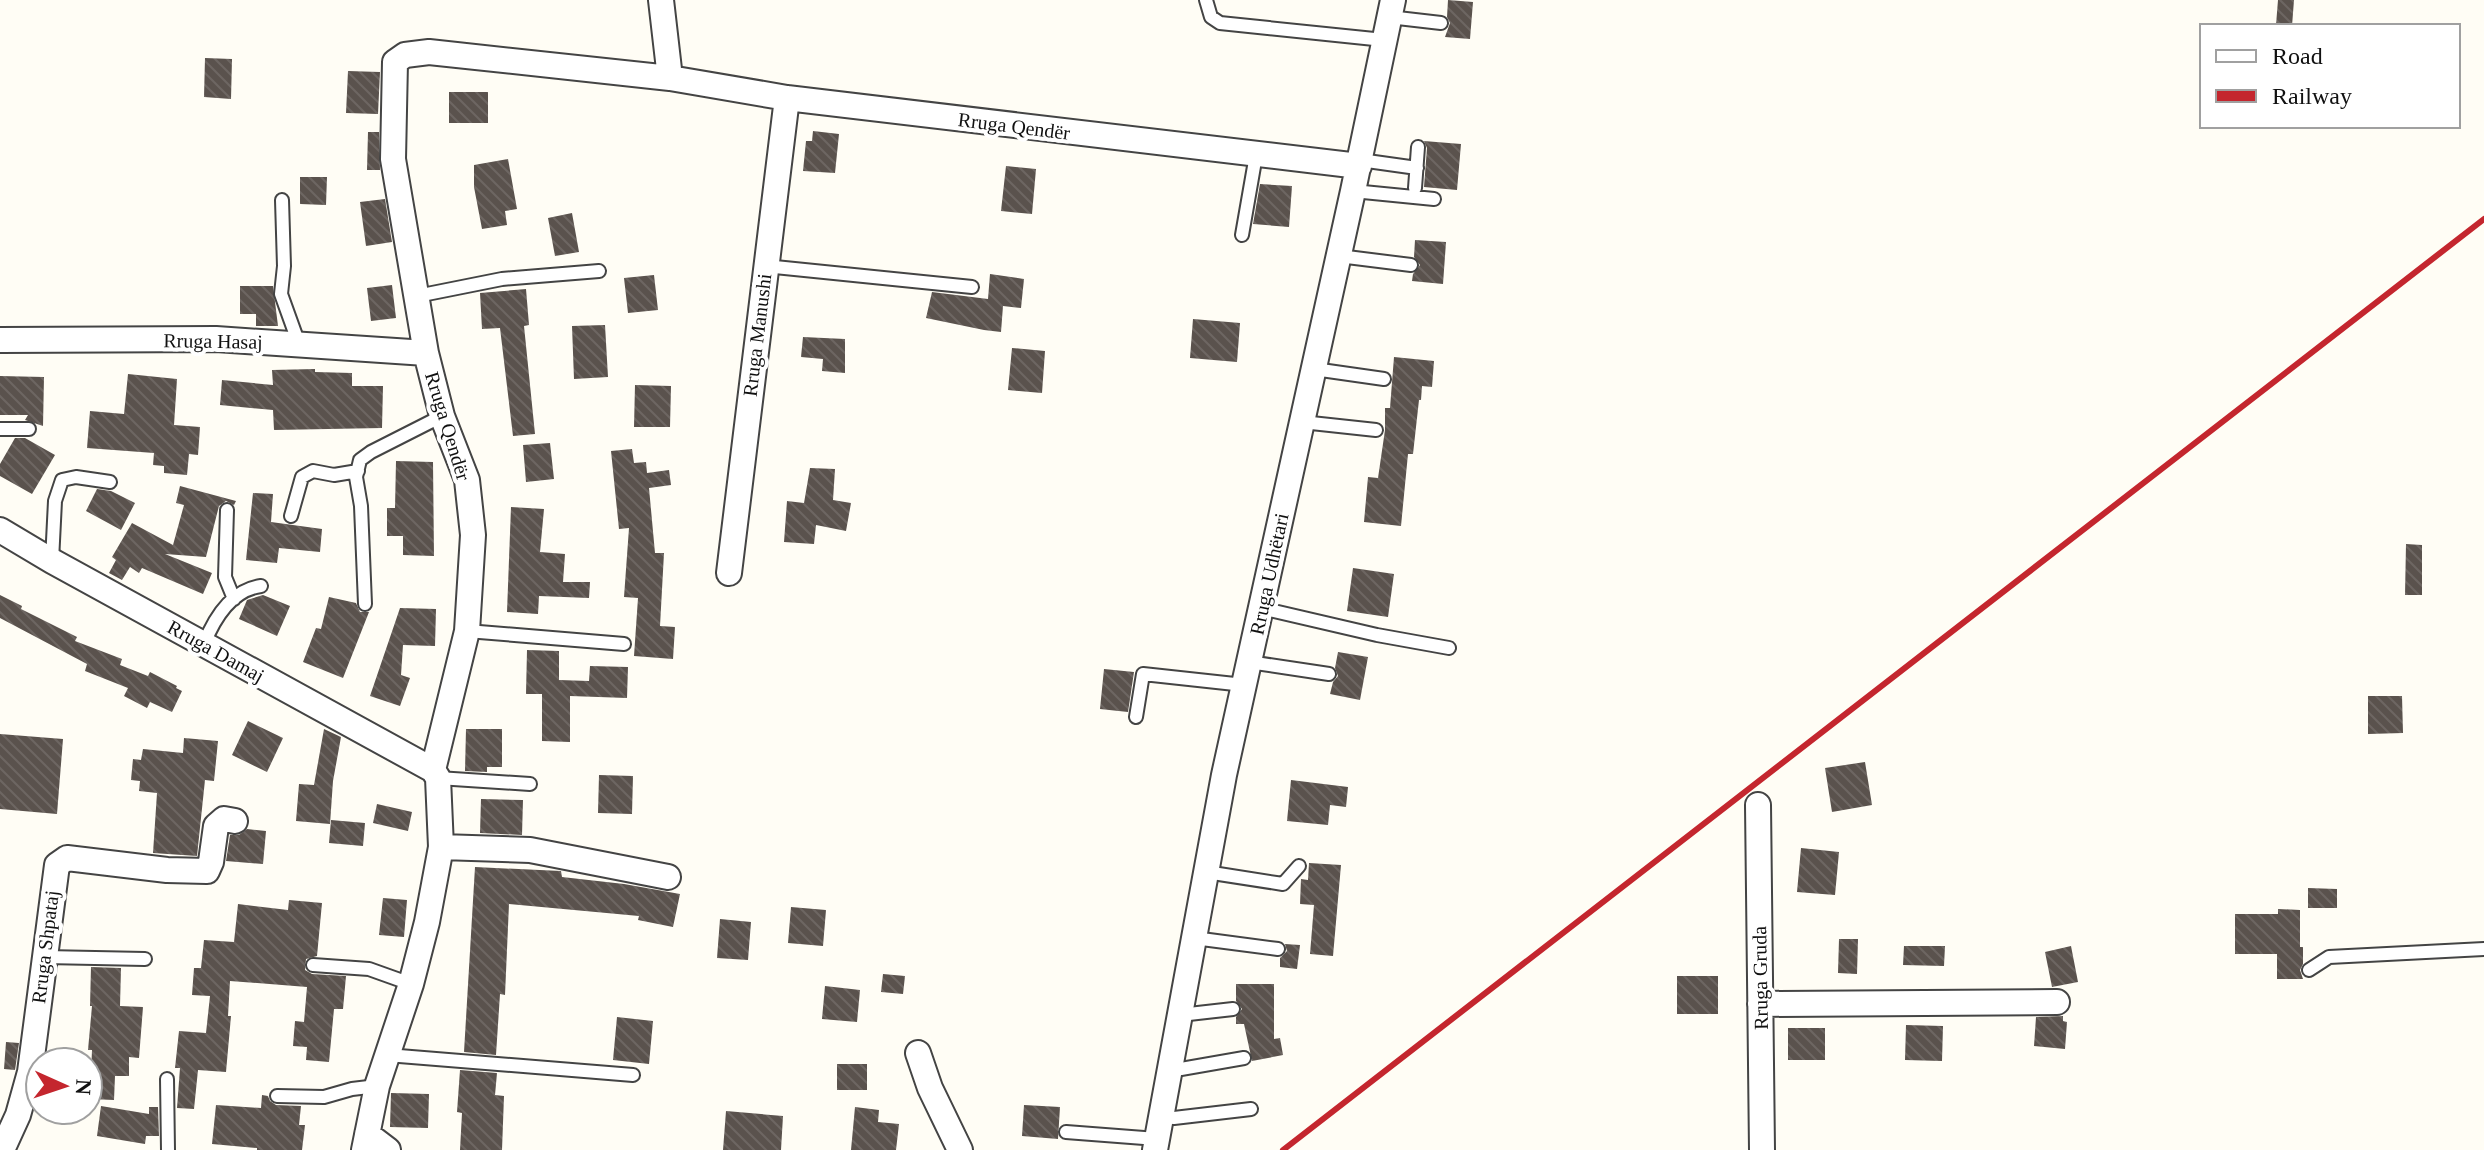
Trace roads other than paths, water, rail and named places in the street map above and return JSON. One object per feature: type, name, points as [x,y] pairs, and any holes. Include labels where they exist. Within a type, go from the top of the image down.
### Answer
[{"type":"street","points":[[661,0],[670,78]]},
{"type":"street","name":"Rruga Udhëtari","points":[[1158,1135],[1206,872],[1389,19]]},
{"type":"street","name":"Rruga Qendër","points":[[365,1142],[377,1086],[411,984],[427,922],[441,847],[436,774],[467,631],[473,535],[467,480],[442,416],[426,353],[393,159],[395,62],[405,55],[429,52],[670,78],[787,98],[1256,155],[1359,163]]},
{"type":"street","name":"Rruga Manushi","points":[[729,573],[787,98]]},
{"type":"street","name":"Rruga Hasaj","points":[[0,340],[216,339],[426,353]]},
{"type":"street","name":"Rruga Damaj","points":[[0,530],[436,774]]},
{"type":"street","name":"Rruga Gruda","points":[[1758,805],[1762,1150]]},
{"type":"street","name":"Rruga Shpataj","points":[[2,1150],[26,1094],[57,865],[67,858],[167,870],[207,871],[216,826],[224,819],[235,821]]},
{"type":"street","points":[[441,847],[530,850],[668,877]]},
{"type":"street","points":[[1760,1004],[2057,1002]]},
{"type":"street","points":[[918,1053],[930,1088],[960,1150]]},
{"type":"street","points":[[365,1142],[388,1150]]},
{"type":"lane","points":[[1206,0],[1211,17],[1220,23],[1389,19],[1441,23]]},
{"type":"lane","points":[[1415,188],[1418,147]]},
{"type":"lane","points":[[1242,235],[1256,155]]},
{"type":"lane","points":[[1359,163],[1417,168]]},
{"type":"lane","points":[[1353,191],[1434,199]]},
{"type":"lane","points":[[282,200],[284,266],[281,294],[299,344]]},
{"type":"lane","points":[[1339,256],[1411,265]]},
{"type":"lane","points":[[765,266],[972,287]]},
{"type":"lane","points":[[417,296],[502,279],[599,271]]},
{"type":"lane","points":[[1314,369],[1384,379]]},
{"type":"lane","points":[[365,604],[360,460],[442,416]]},
{"type":"lane","points":[[1302,422],[1376,430]]},
{"type":"lane","points":[[0,429],[29,429]]},
{"type":"lane","points":[[291,516],[302,477],[313,471],[334,475],[358,471]]},
{"type":"lane","points":[[52,561],[55,501],[62,480],[76,477],[110,482]]},
{"type":"lane","points":[[227,510],[225,577],[234,599]]},
{"type":"lane","points":[[204,644],[213,622],[226,605],[251,588],[261,586]]},
{"type":"lane","points":[[1261,608],[1449,648]]},
{"type":"lane","points":[[467,631],[624,644]]},
{"type":"lane","points":[[1136,717],[1143,674],[1329,674]]},
{"type":"lane","points":[[436,774],[530,784]]},
{"type":"lane","points":[[1206,872],[1283,884],[1299,866]]},
{"type":"lane","points":[[1194,938],[1278,949]]},
{"type":"lane","points":[[2309,970],[2329,957],[2484,949]]},
{"type":"lane","points":[[45,957],[145,959]]},
{"type":"lane","points":[[313,965],[369,969],[411,984]]},
{"type":"lane","points":[[1180,1015],[1233,1009]]},
{"type":"lane","points":[[387,1055],[633,1075]]},
{"type":"lane","points":[[1171,1067],[1181,1069],[1244,1058]]},
{"type":"lane","points":[[167,1079],[168,1150]]},
{"type":"lane","points":[[277,1096],[324,1097],[377,1086]]},
{"type":"lane","points":[[1066,1132],[1158,1135],[1174,1118],[1251,1109]]},
{"type":"railway","points":[[1283,1150],[2484,219]]}]
